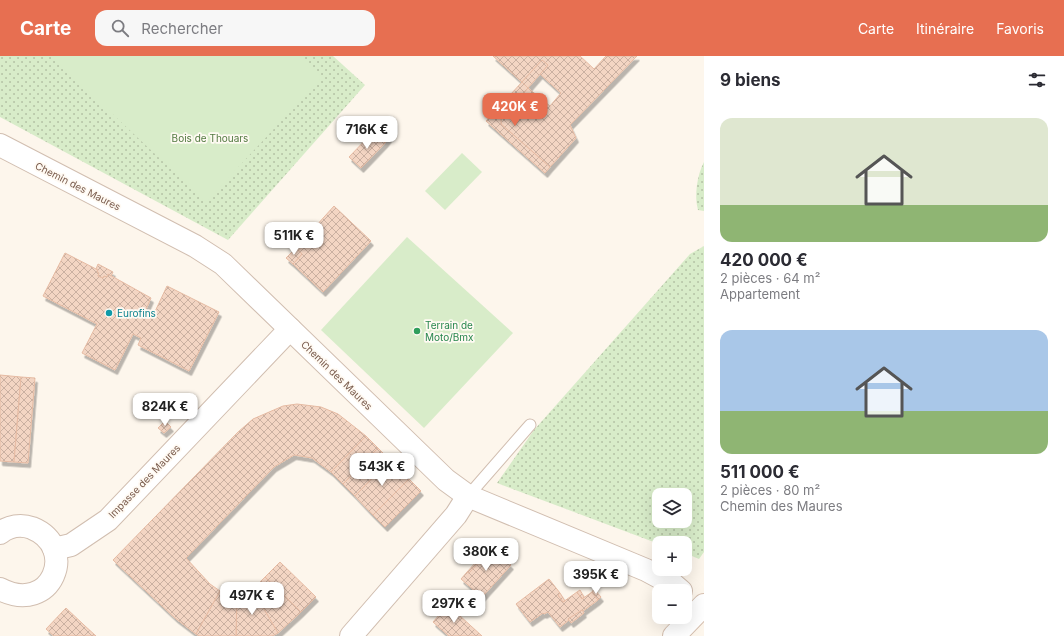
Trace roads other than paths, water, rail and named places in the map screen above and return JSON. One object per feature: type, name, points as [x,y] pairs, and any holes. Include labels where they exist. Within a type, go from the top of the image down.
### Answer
[{"type":"street","name":"Chemin des Maures","points":[[0,145],[195,246],[223,264],[446,480],[468,496],[646,570],[672,584]]},
{"type":"street","name":"Impasse des Maures","points":[[54,549],[71,545],[108,520],[290,329]]},
{"type":"street","points":[[351,636],[456,515],[468,496]]},
{"type":"street","points":[[0,533],[16,526],[28,527],[39,531],[48,539],[54,549],[56,560],[55,572],[50,582],[42,590],[32,595],[21,596],[0,590]]},
{"type":"street","points":[[674,636],[703,607],[692,599]]},
{"type":"lane","points":[[468,496],[530,425]]},
{"type":"place","name":"Eurofins","points":[[109,313]]},
{"type":"place","name":"Terrain de Moto/Bmx","points":[[417,331]]},
{"type":"park label","name":"Bois de Thouars","points":[[210,138]]}]
